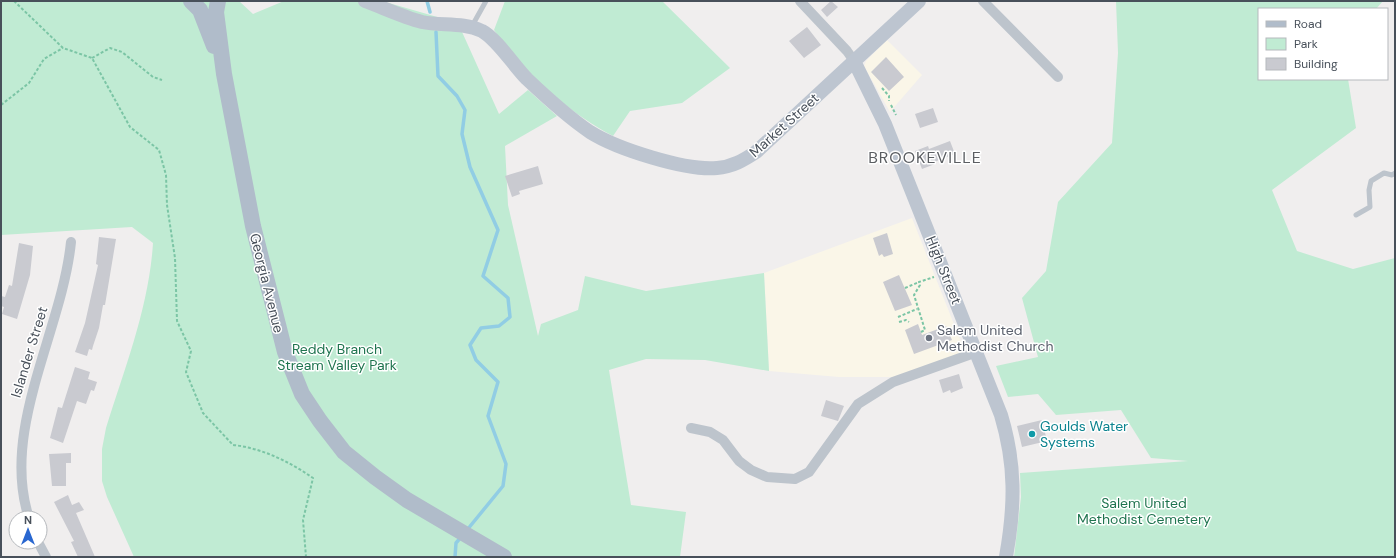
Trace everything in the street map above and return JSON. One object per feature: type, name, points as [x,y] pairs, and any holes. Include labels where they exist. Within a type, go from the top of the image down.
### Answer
[{"type":"main road","name":"Georgia Avenue","points":[[191,1],[200,10],[203,16],[224,74]]},
{"type":"main road","name":"Georgia Avenue","points":[[218,1],[216,12],[224,74],[253,226],[285,352],[299,388],[320,421],[344,452],[381,482],[504,557]]},
{"type":"main road","name":"Market Street","points":[[365,1],[420,21],[451,24],[481,31],[492,38],[526,78],[589,131],[605,140],[639,153],[703,168],[730,166],[756,152],[919,1]]},
{"type":"main road","name":"High Street","points":[[854,61],[884,124],[977,352],[1001,415],[1012,461],[1012,508],[1006,557]]},
{"type":"street","points":[[800,1],[847,51],[854,61]]},
{"type":"street","points":[[983,1],[1058,77]]},
{"type":"street","name":"Islander Street","points":[[27,510],[22,494],[20,450],[22,430],[32,389],[55,316],[69,257],[71,242]]},
{"type":"street","points":[[691,428],[710,432],[723,440],[738,461],[750,470],[767,477],[795,479],[809,472],[858,404],[893,382],[977,352]]},
{"type":"lane","points":[[470,28],[486,1]]},
{"type":"lane","points":[[1356,215],[1370,207],[1369,190],[1371,181],[1384,173],[1392,175],[1395,173]]},
{"type":"path","points":[[14,1],[63,48],[92,58],[130,127],[159,150],[166,175],[167,205],[175,258],[178,321],[191,351],[186,372],[203,413],[233,445],[247,446],[295,465],[313,478],[303,520],[306,557]]},
{"type":"path","points":[[1,106],[29,83],[44,59],[63,48]]},
{"type":"path","points":[[92,58],[110,48],[122,52],[154,77],[162,80]]},
{"type":"path","points":[[879,85],[889,96],[888,102],[897,117]]},
{"type":"path","points":[[905,288],[934,277]]},
{"type":"path","points":[[919,282],[920,285],[914,295],[925,330],[921,332]]},
{"type":"path","points":[[898,317],[918,309]]},
{"type":"path","points":[[899,322],[906,320],[909,322]]},
{"type":"shaded area","points":[[887,40],[922,75],[890,112],[864,66],[866,61]]},
{"type":"shaded area","points":[[912,218],[965,352],[896,377],[839,377],[769,371],[764,273]]},
{"type":"green space","name":"Reddy Branch Stream Valley Park","points":[[1,1],[239,1],[253,14],[284,1],[382,1],[458,23],[499,114],[528,90],[557,116],[505,146],[508,205],[538,336],[541,324],[578,310],[585,276],[646,291],[764,273],[769,371],[705,360],[646,359],[609,370],[631,505],[686,512],[680,557],[134,557],[107,497],[102,481],[102,449],[106,428],[135,337],[147,290],[153,243],[132,227],[1,235]]},
{"type":"green space","points":[[505,1],[662,1],[730,68],[682,103],[630,111],[613,136],[579,115],[563,103],[533,76],[506,46],[494,30]]},
{"type":"green space","name":"Salem United Methodist Cemetery","points":[[1116,1],[1383,1],[1377,8],[1258,8],[1258,80],[1348,80],[1356,128],[1272,190],[1297,251],[1353,269],[1395,258],[1395,557],[1014,557],[1021,497],[1020,473],[1188,461],[1151,458],[1121,410],[1056,415],[1038,394],[1008,397],[996,366],[1038,357],[1022,298],[1046,271],[1058,202],[1112,143],[1118,53]]},
{"type":"building","points":[[831,1],[838,7],[827,17],[821,10]]},
{"type":"building","points":[[807,27],[821,45],[804,58],[789,41]]},
{"type":"building","points":[[886,57],[904,77],[889,91],[871,72]]},
{"type":"building","points":[[933,108],[938,122],[920,128],[915,114]]},
{"type":"building","points":[[950,141],[955,154],[934,162],[935,164],[922,169],[915,151],[928,146],[929,149]]},
{"type":"building","points":[[538,166],[543,184],[519,191],[520,194],[512,197],[505,176]]},
{"type":"building","points":[[887,233],[893,254],[884,257],[882,254],[879,256],[873,238]]},
{"type":"building","points":[[99,237],[116,239],[105,305],[103,305],[99,328],[92,350],[89,349],[87,356],[75,352],[85,323],[98,265],[96,264]]},
{"type":"building","points":[[19,243],[33,246],[30,275],[17,319],[2,314],[4,307],[1,306],[1,296],[5,297],[9,285],[12,286]]},
{"type":"building","points":[[899,275],[912,305],[895,311],[883,282]]},
{"type":"building","name":"Salem United Methodist Church","points":[[918,324],[922,335],[946,326],[952,340],[914,354],[905,330]]},
{"type":"building","points":[[75,367],[90,372],[88,379],[97,382],[94,391],[91,390],[86,404],[77,401],[63,443],[50,438],[58,407],[62,408]]},
{"type":"building","points":[[959,374],[963,388],[951,393],[950,390],[943,393],[939,380]]},
{"type":"building","points":[[826,400],[844,406],[838,421],[821,416]]},
{"type":"building","name":"Goulds Water Systems","points":[[1042,420],[1047,441],[1022,447],[1017,426]]},
{"type":"building","points":[[71,453],[71,463],[66,463],[66,486],[52,486],[49,454]]},
{"type":"building","points":[[68,495],[72,505],[79,502],[84,510],[76,513],[95,557],[78,557],[71,542],[74,541],[54,502]]},
{"type":"waterway","points":[[427,1],[430,12]]},
{"type":"waterway","points":[[436,32],[438,76],[457,96],[465,110],[462,134],[470,167],[498,230],[483,276],[508,298],[510,317],[499,326],[481,328],[470,345],[476,360],[498,382],[488,416],[506,464],[503,486],[467,530]]},
{"type":"waterway","points":[[455,557],[456,543],[462,536]]},
{"type":"place","name":"Salem United Methodist Church","points":[[929,338]]},
{"type":"place","name":"Goulds Water Systems","points":[[1032,434]]},
{"type":"district","name":"BROOKEVILLE","points":[[925,157]]}]
